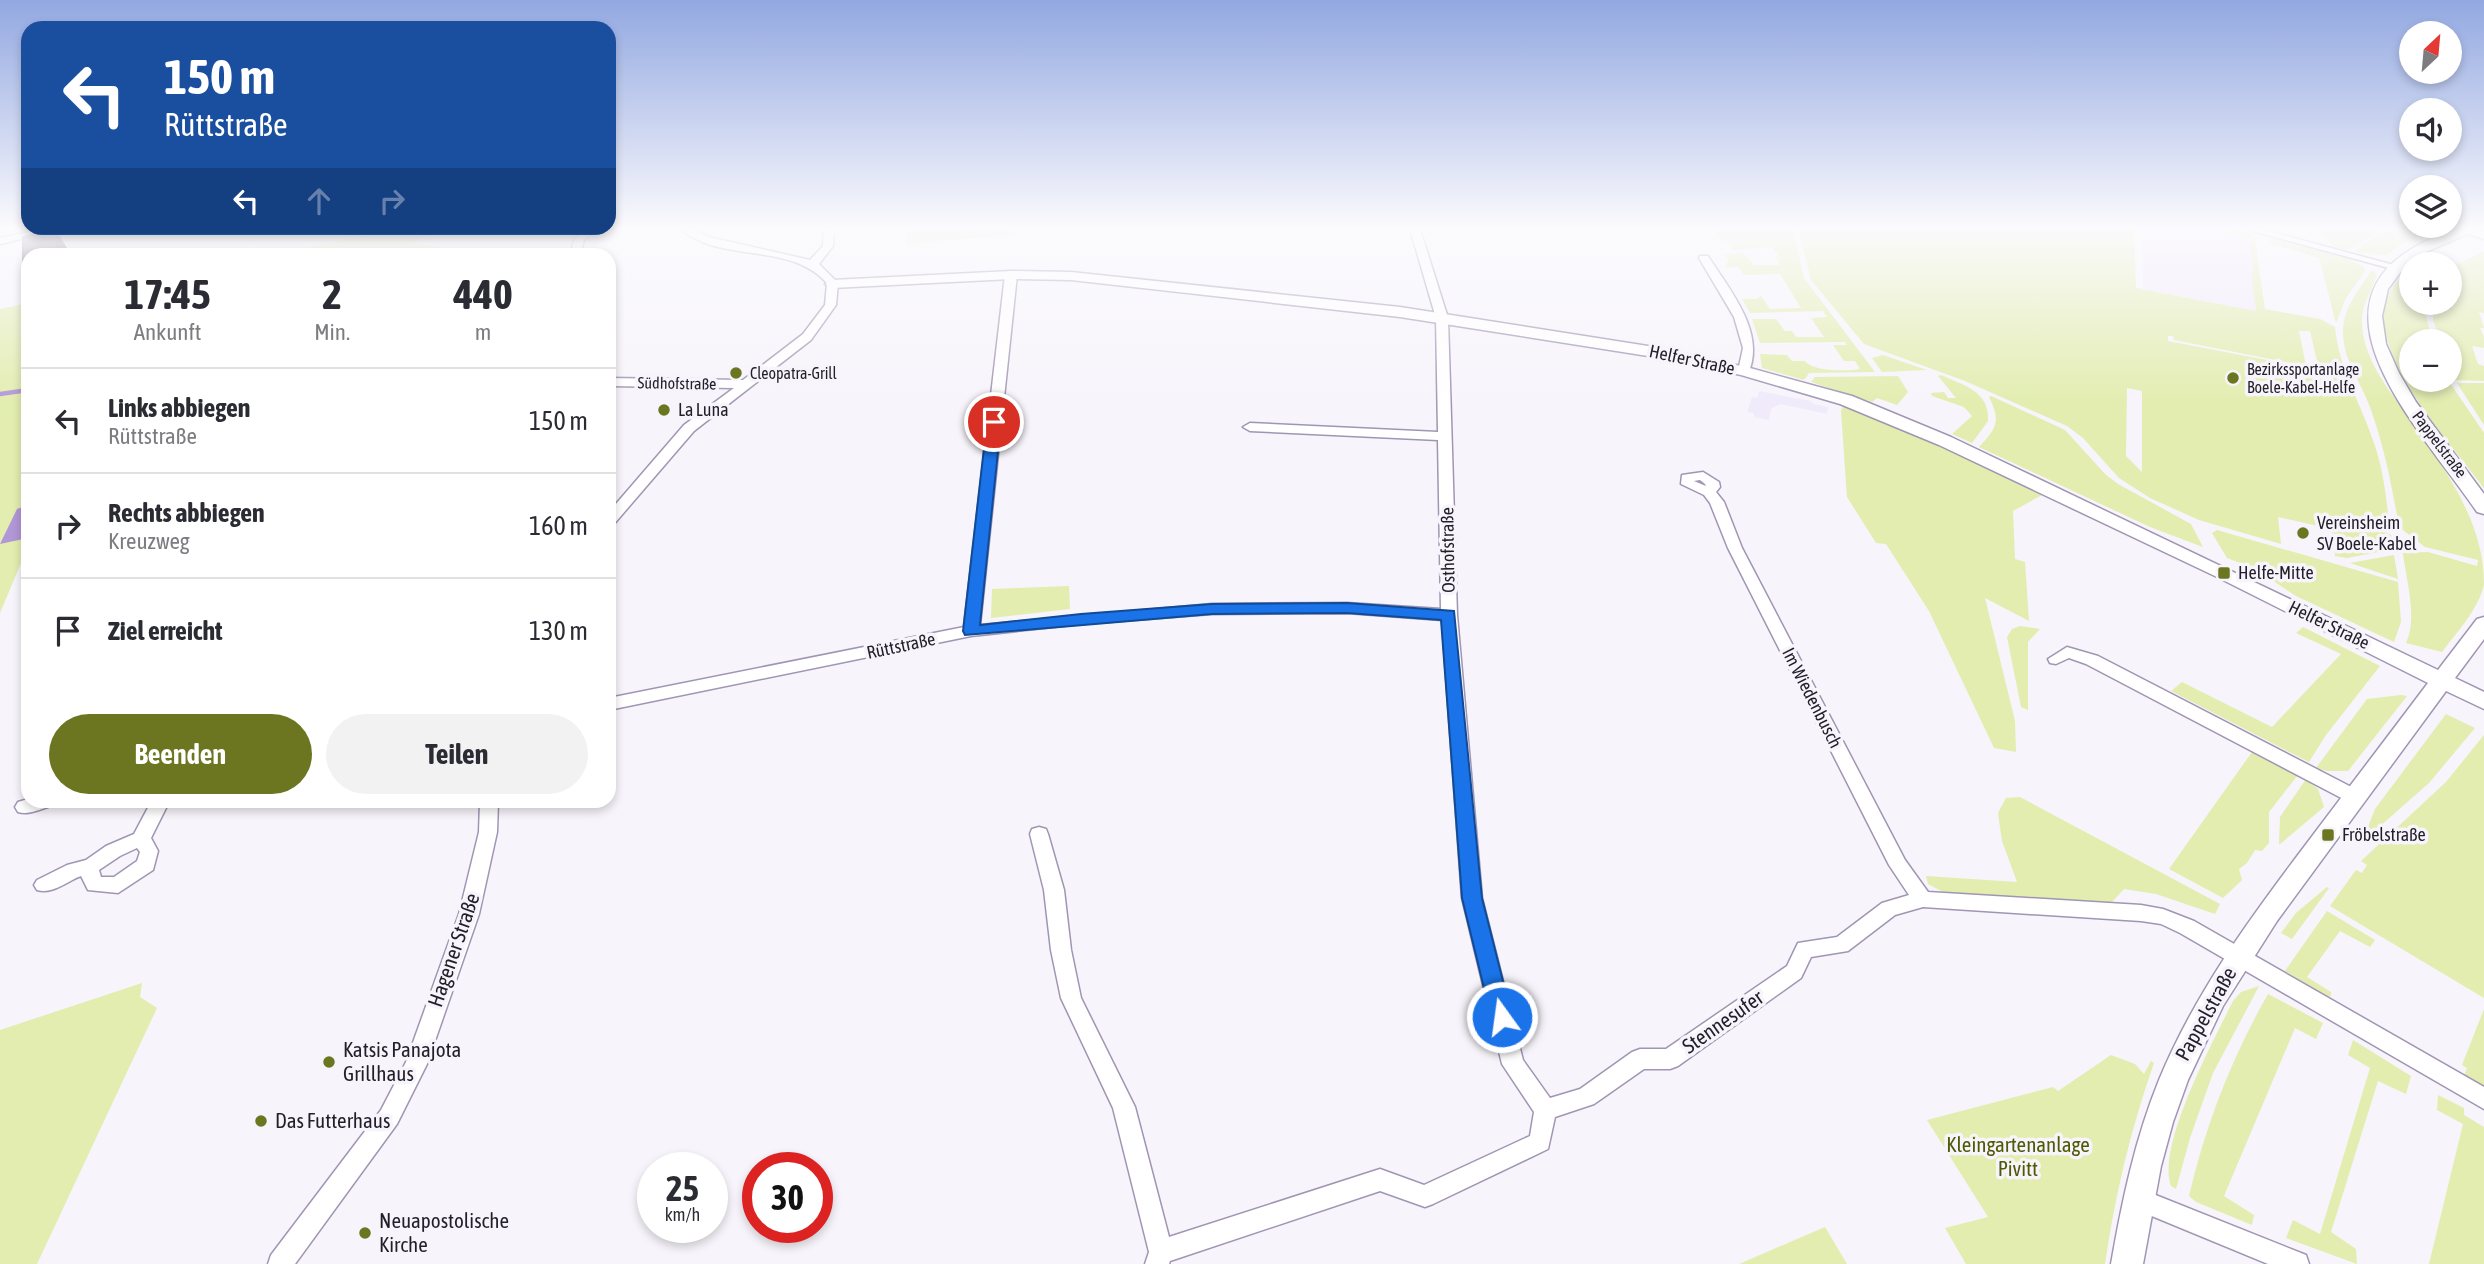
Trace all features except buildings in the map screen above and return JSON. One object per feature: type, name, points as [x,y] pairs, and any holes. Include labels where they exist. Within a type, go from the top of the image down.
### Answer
[{"type":"street","points":[[616,513],[689,428],[818,325],[828,308],[831,288]]},
{"type":"street","points":[[971,631],[1010,288]]},
{"type":"street","name":"Helfer Straße","points":[[1177,288],[1442,318],[1648,351],[1744,371],[1846,400],[1945,441],[2224,573],[2484,701]]},
{"type":"street","name":"Osthofstraße","points":[[1433,288],[1442,318],[1449,615],[1472,898],[1513,1064],[1545,1110]]},
{"type":"street","points":[[1722,288],[1740,317],[1748,348],[1744,371]]},
{"type":"street","name":"Pappelstraße","points":[[2382,288],[2375,306],[2374,332],[2381,356],[2402,395],[2460,470],[2484,508]]},
{"type":"street","name":"Südhofstraße","points":[[616,382],[745,384]]},
{"type":"street","points":[[1250,427],[1446,436]]},
{"type":"street","name":"Im Wiedenbusch","points":[[1709,492],[1717,502],[1735,548],[1892,852],[1923,899]]},
{"type":"street","name":"Rüttstraße","points":[[616,703],[971,631],[1081,619],[1212,609],[1347,608],[1449,615]]},
{"type":"street","name":"Pappelstraße","points":[[2127,1264],[2152,1136],[2172,1079],[2196,1027],[2238,957],[2484,624]]},
{"type":"street","points":[[2056,659],[2067,652],[2092,660],[2355,797]]},
{"type":"street","points":[[44,885],[74,870],[91,866],[113,851],[141,839],[157,808]]},
{"type":"street","name":"Hagener Straße","points":[[280,1264],[389,1117],[416,1064],[469,914],[488,832],[489,808]]},
{"type":"street","points":[[1039,834],[1055,890],[1061,950],[1071,998],[1124,1107],[1159,1258],[1380,1180],[1425,1196],[1540,1142],[1545,1110]]},
{"type":"street","points":[[91,866],[89,874],[95,885],[105,887],[127,879],[146,865],[149,858],[147,845],[141,839]]},
{"type":"street","name":"Stennesufer","points":[[1545,1110],[1586,1097],[1640,1059],[1670,1059],[1794,972],[1805,949],[1841,945],[1889,909],[1923,899],[2141,913],[2163,917],[2187,927],[2238,957]]},
{"type":"street","points":[[2238,957],[2484,1099]]},
{"type":"street","points":[[2138,1199],[2297,1264]]},
{"type":"shaded area","points":[[2253,288],[2256,311],[2143,289]]},
{"type":"shaded area","points":[[1759,391],[1811,401],[1813,404],[1828,407],[1827,414],[1780,404],[1771,409],[1769,420],[1754,417],[1754,413],[1747,412],[1752,397],[1757,398]]},
{"type":"shaded area","points":[[21,508],[21,540],[0,544],[17,509]]},
{"type":"green space","points":[[1789,288],[1812,288],[1875,372],[1809,373],[1804,380],[1762,368],[1760,354],[1787,355],[1792,361],[1805,361],[1822,369],[1860,369],[1855,361],[1844,361],[1833,345],[1847,345],[1845,342],[1760,343],[1752,319],[1776,319],[1785,331],[1792,331],[1796,337],[1824,337],[1811,318],[1827,317],[1823,311],[1750,313],[1742,299],[1756,299],[1761,296],[1770,309],[1801,308]]},
{"type":"green space","name":"Bezirkssportanlage Boele-Kabel-Helfe","points":[[1818,288],[2136,288],[2256,311],[2253,288],[2262,288],[2265,309],[2320,319],[2335,327],[2346,373],[2378,456],[2390,532],[2366,523],[2391,535],[2394,549],[2347,558],[2335,556],[2332,529],[2278,517],[2281,544],[2199,520],[2150,498],[2119,478],[2083,438],[2067,426],[1965,381],[1864,344]],"holes":[[[2299,331],[2310,331],[2319,370],[2168,341],[2168,336],[2173,336],[2174,340],[2306,366]],[[2127,388],[2142,391],[2142,472],[2126,456]]]},
{"type":"green space","points":[[2327,288],[2353,288],[2346,298],[2336,323]]},
{"type":"green space","points":[[2360,288],[2371,288],[2364,307],[2362,330],[2372,361],[2453,484],[2475,532],[2482,557],[2484,584],[2481,593],[2466,620],[2442,652],[2406,643],[2411,610],[2403,553],[2428,552],[2477,566],[2478,560],[2425,547],[2399,527],[2379,436],[2344,342],[2346,315]]},
{"type":"green space","points":[[2394,288],[2399,288],[2399,315],[2426,315],[2429,329],[2399,329],[2399,366],[2391,349],[2384,319],[2390,292]]},
{"type":"green space","points":[[2462,288],[2484,288],[2484,313],[2479,312],[2484,328],[2480,328],[2484,337],[2484,348],[2472,346],[2478,364],[2484,366],[2484,381],[2462,380],[2462,329],[2436,329],[2433,315],[2462,315]]},
{"type":"green space","points":[[21,304],[21,563],[0,613],[0,309]]},
{"type":"green space","points":[[1883,355],[1927,370],[1882,372],[1872,358]]},
{"type":"green space","points":[[1898,376],[1908,392],[1897,405],[1877,398],[1872,402],[1811,382],[1815,377]]},
{"type":"green space","points":[[1938,376],[1974,390],[1985,403],[1988,421],[1972,443],[1952,434],[1972,416],[1964,407],[1932,396],[1931,393],[1944,392],[1948,398],[1956,398]]},
{"type":"green space","points":[[2462,383],[2484,383],[2484,425],[2462,391]]},
{"type":"green space","points":[[2413,392],[2456,392],[2484,433],[2484,488]]},
{"type":"green space","points":[[1989,397],[2065,430],[2106,475],[2118,484],[2191,524],[2203,547],[2150,527],[1979,447],[1990,435],[1995,424],[1995,412]]},
{"type":"green space","points":[[1846,400],[2051,490],[2013,511],[2015,559],[2025,562],[2029,621],[1985,598],[2015,721],[2016,752],[1994,748],[1929,611],[1886,544],[1876,543],[1847,497],[1841,411]]},
{"type":"green space","points":[[2217,530],[2398,582],[2401,622],[2394,642],[2296,596],[2255,569],[2227,558],[2212,533]]},
{"type":"green space","points":[[2394,555],[2398,579],[2350,563]]},
{"type":"green space","points":[[1069,586],[1070,609],[991,618],[992,589]]},
{"type":"green space","points":[[2020,626],[2040,629],[2028,642],[2028,710],[2021,707],[2007,637],[2012,629]]},
{"type":"green space","points":[[2303,627],[2380,666],[2326,735],[2309,762],[2171,691],[2182,682],[2272,727],[2341,654],[2296,633]]},
{"type":"green space","points":[[2407,696],[2348,771],[2316,768],[2367,699]]},
{"type":"green space","points":[[2446,714],[2475,728],[2429,783],[2362,842],[2375,809]]},
{"type":"green space","points":[[2484,735],[2484,998],[2330,906],[2356,870],[2362,873],[2367,865],[2361,861],[2446,782]]},
{"type":"green space","points":[[2252,752],[2298,775],[2269,812],[2269,843],[2262,851],[2255,850],[2247,863],[2239,869],[2242,880],[2223,898],[2169,869]]},
{"type":"green space","points":[[2306,779],[2318,789],[2324,807],[2279,845],[2280,817]]},
{"type":"green space","points":[[2020,797],[2220,904],[2215,914],[2156,894],[2124,889],[2112,902],[1947,894],[1928,884],[1926,876],[2017,882],[2002,841],[1998,813],[2006,798]]},
{"type":"green space","points":[[2329,888],[2292,939],[2281,933],[2296,913]]},
{"type":"green space","points":[[2327,911],[2375,940],[2370,947],[2340,931],[2307,977],[2331,992],[2331,996],[2327,997],[2285,971]]},
{"type":"green space","points":[[142,983],[140,997],[157,1008],[37,1264],[0,1264],[0,1030]]},
{"type":"green space","points":[[2259,986],[2213,1073],[2190,1138],[2176,1189],[2171,1186],[2169,1168],[2172,1146],[2189,1093],[2233,1001],[2241,992]]},
{"type":"green space","points":[[2268,994],[2323,1023],[2316,1039],[2295,1028],[2224,1196],[2254,1215],[2252,1225],[2196,1202],[2189,1196],[2203,1143],[2221,1092],[2242,1043]]},
{"type":"green space","points":[[2484,1009],[2484,1086],[2464,1076],[2467,1068],[2462,1065]]},
{"type":"green space","points":[[2353,1040],[2411,1076],[2406,1094],[2378,1081],[2331,1232],[2356,1249],[2357,1264],[2286,1238],[2293,1220],[2320,1234],[2370,1068],[2348,1055]]},
{"type":"green space","name":"Kleingartenanlage Pivitt","points":[[2111,1055],[2135,1064],[2144,1074],[2151,1061],[2154,1063],[2125,1162],[2105,1264],[1966,1264],[1945,1228],[1988,1217],[1927,1120],[2053,1087],[2058,1091]]},
{"type":"green space","points":[[2438,1095],[2464,1108],[2464,1115],[2484,1127],[2484,1264],[2429,1264],[2463,1124],[2437,1110]]},
{"type":"green space","points":[[1825,1227],[1847,1264],[1739,1264]]},
{"type":"waterway","points":[[0,394],[21,391]]},
{"type":"place","name":"Cleopatra-Grill","points":[[736,373]]},
{"type":"place","name":"Bezirkssportanlage Boele-Kabel-Helfe","points":[[2233,378]]},
{"type":"place","name":"La Luna","points":[[664,410]]},
{"type":"place","name":"Vereinsheim SV Boele-Kabel","points":[[2303,533]]},
{"type":"place","name":"Helfe-Mitte","points":[[2224,573]]},
{"type":"place","name":"Fröbelstraße","points":[[2328,835]]},
{"type":"place","name":"Katsis Panajota Grillhaus","points":[[329,1062]]},
{"type":"place","name":"Das Futterhaus","points":[[261,1121]]},
{"type":"place","name":"Neuapostolische Kirche","points":[[365,1233]]},
{"type":"route","points":[[994,422],[971,631],[1212,609],[1347,608],[1449,615],[1472,898],[1502,1017]]}]
